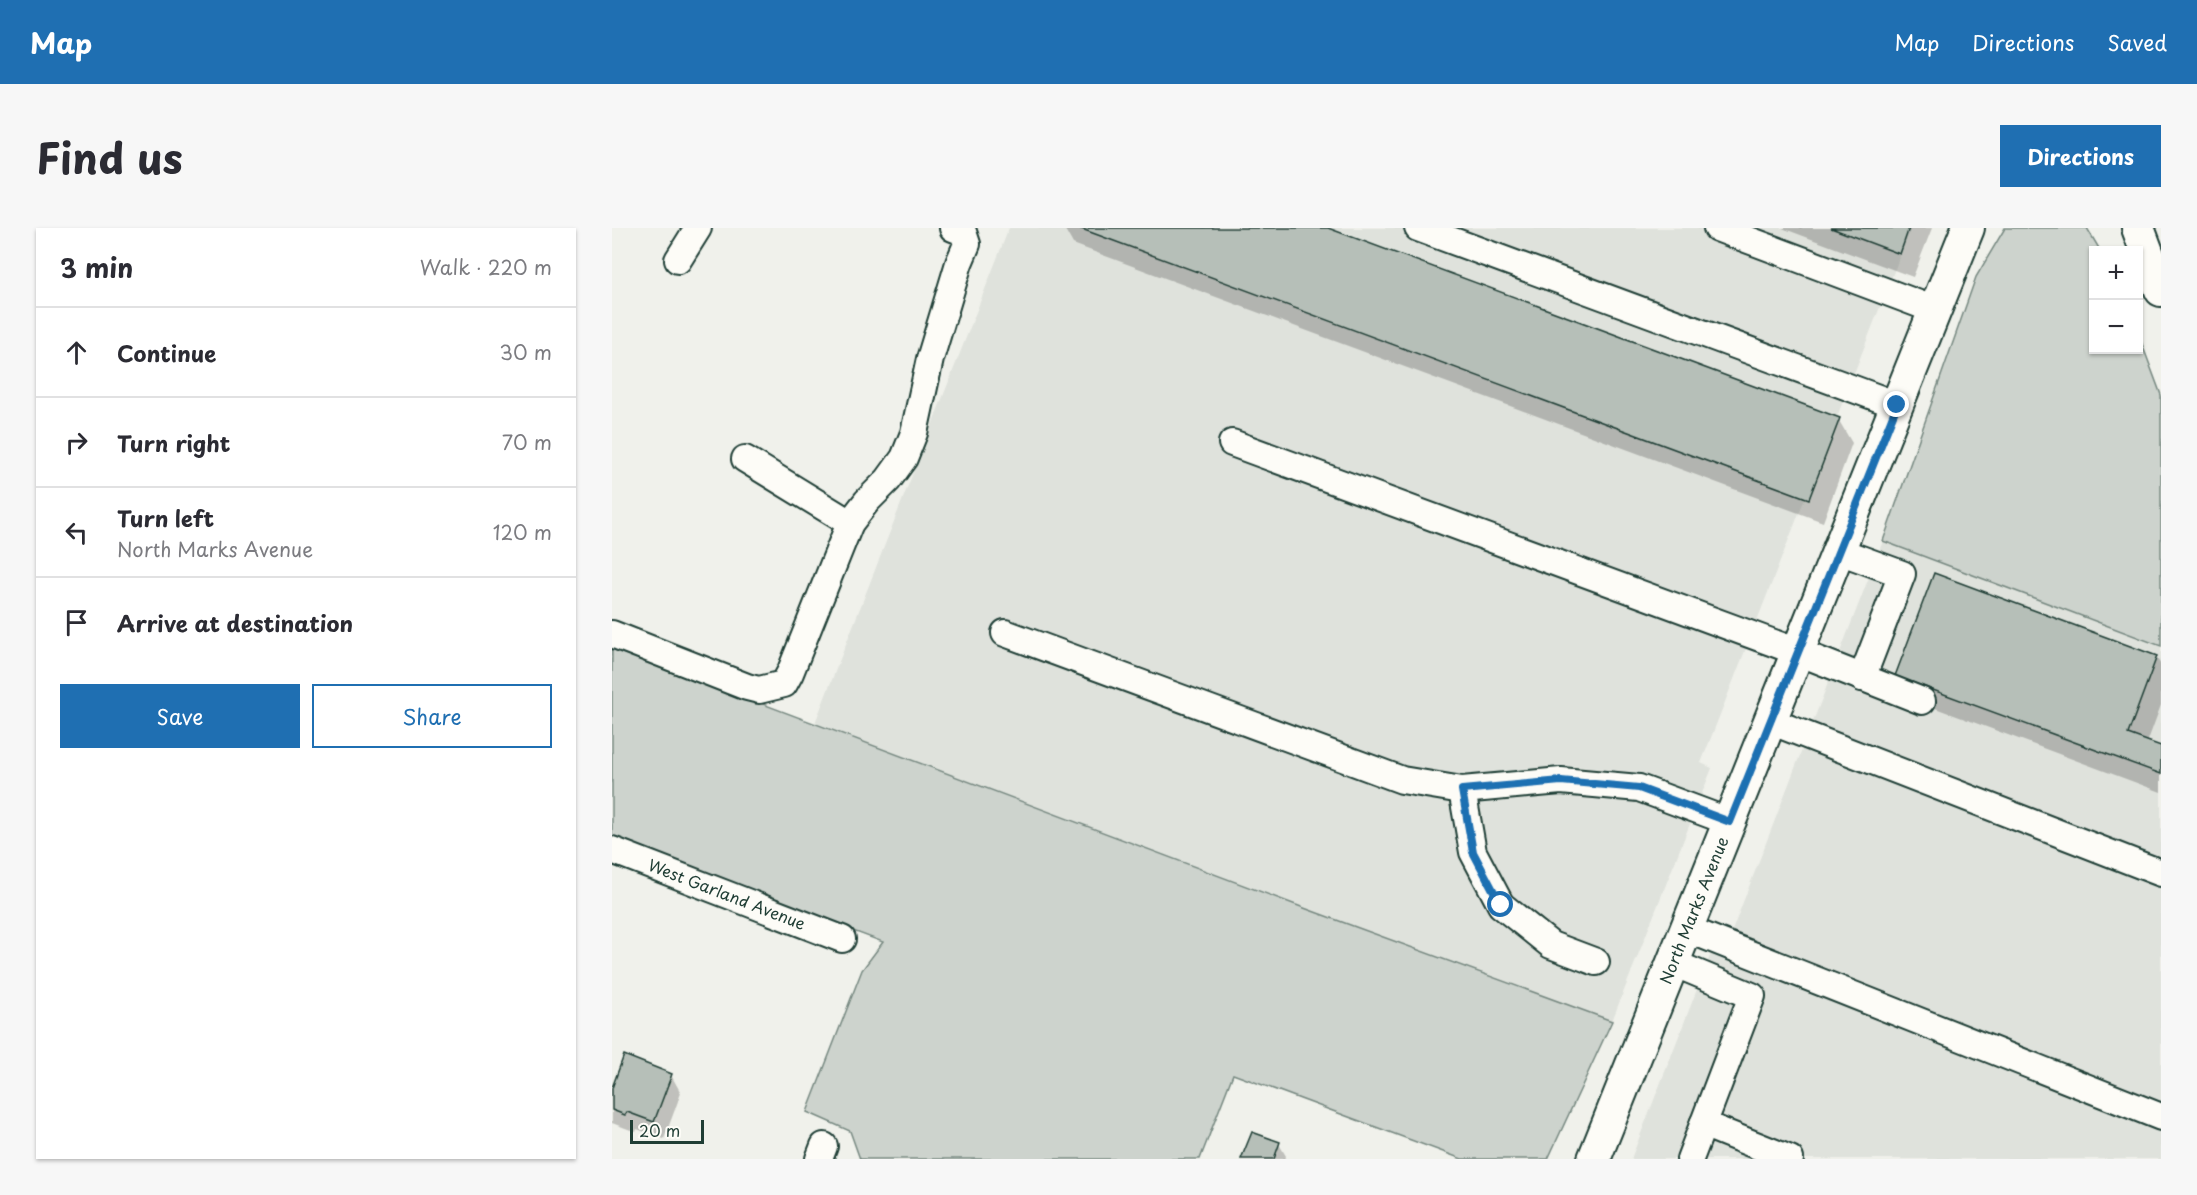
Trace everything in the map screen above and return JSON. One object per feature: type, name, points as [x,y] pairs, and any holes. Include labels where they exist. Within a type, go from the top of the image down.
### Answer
[{"type":"main road","name":"North Marks Avenue","points":[[1594,1159],[1968,228]]},
{"type":"main road","points":[[2138,228],[2161,290]]},
{"type":"street","points":[[678,260],[698,228]]},
{"type":"street","points":[[612,634],[747,687],[759,690],[783,684],[790,673],[850,523],[904,458],[914,433],[930,359],[967,244],[963,232],[952,228]]},
{"type":"street","points":[[1418,228],[1897,405]]},
{"type":"street","points":[[1717,228],[1935,310]]},
{"type":"street","points":[[1232,444],[1798,652],[1922,701]]},
{"type":"street","points":[[745,459],[850,523]]},
{"type":"street","points":[[1839,551],[1902,574],[1862,678]]},
{"type":"street","points":[[1005,633],[1402,780],[1462,790],[1561,781],[1639,788],[1730,822]]},
{"type":"street","points":[[1770,721],[2161,873]]},
{"type":"street","points":[[1462,790],[1473,852],[1501,905],[1551,945],[1596,962]]},
{"type":"street","name":"West Garland Avenue","points":[[612,850],[842,939]]},
{"type":"street","points":[[1687,929],[2161,1117]]},
{"type":"street","points":[[1673,963],[1752,996],[1690,1159]]},
{"type":"street","points":[[1703,1124],[1790,1159]]},
{"type":"shaded area","points":[[1009,228],[1911,228],[1701,763],[1712,768],[1612,1021],[1304,908],[815,723]]},
{"type":"shaded area","points":[[2005,228],[2087,228],[2098,246],[2089,246],[2089,354],[2143,354],[2143,347],[2161,395],[2161,646],[1883,541],[1976,277]]},
{"type":"shaded area","points":[[1883,541],[2161,646],[2161,1159],[1631,1159],[1712,951],[1723,954]]},
{"type":"shaded area","points":[[612,647],[1304,908],[1612,1021],[1548,1159],[1462,1159],[1233,1074],[1200,1159],[860,1159],[850,1131],[807,1112],[862,970],[883,942],[612,841]]},
{"type":"building","points":[[1079,228],[1328,228],[1840,418],[1809,499]]},
{"type":"building","points":[[1831,228],[1909,228],[1900,254]]},
{"type":"building","points":[[1934,573],[2157,656],[2128,734],[2161,746],[2161,774],[1895,676]]},
{"type":"building","points":[[624,1055],[672,1074],[654,1122],[627,1112],[625,1115],[612,1110],[612,1088]]},
{"type":"building","points":[[1252,1132],[1280,1142],[1274,1159],[1241,1159]]},
{"type":"route","points":[[1501,905],[1473,852],[1462,790],[1561,781],[1639,788],[1730,822],[1897,405]]}]
